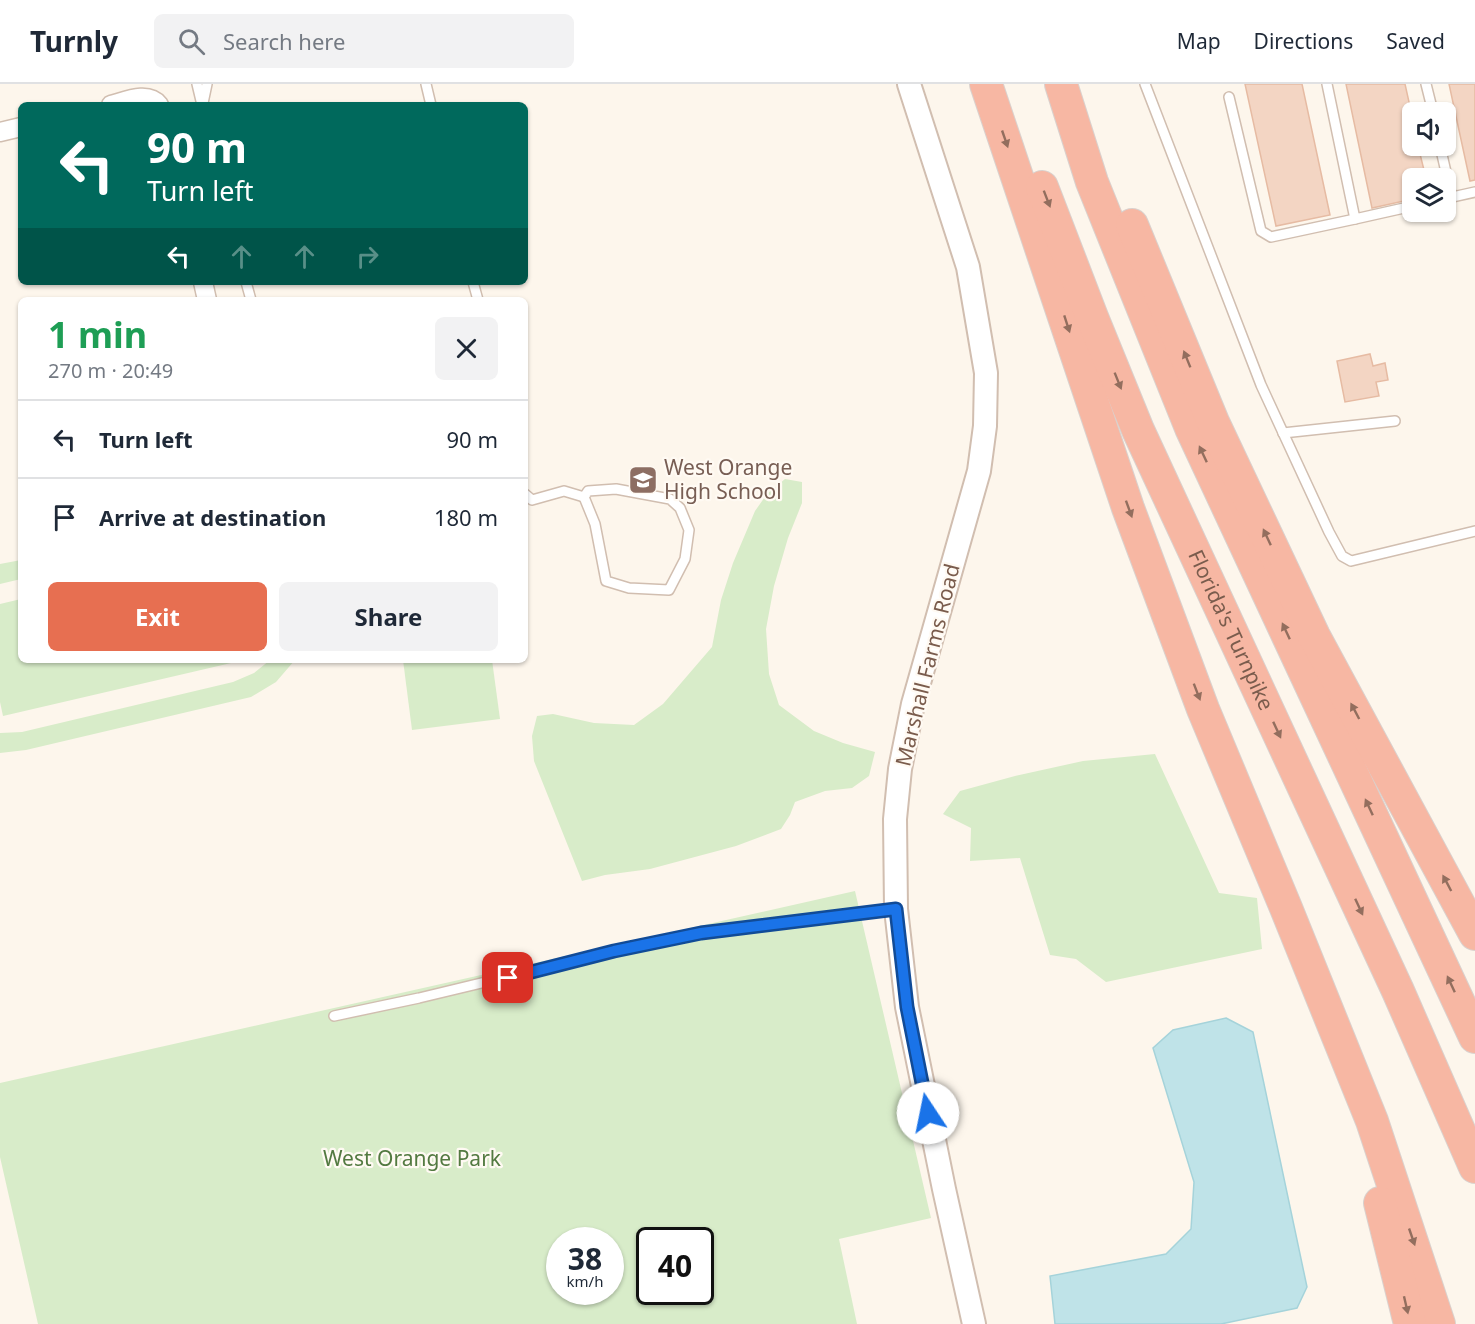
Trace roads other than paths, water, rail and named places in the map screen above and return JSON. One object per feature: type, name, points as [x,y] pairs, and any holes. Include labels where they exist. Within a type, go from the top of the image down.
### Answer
[{"type":"highway","points":[[986,84],[1128,508],[1203,708],[1372,1121],[1439,1324]]},
{"type":"highway","name":"Florida's Turnpike","points":[[1008,84],[1040,182],[1138,430],[1398,991],[1475,1167]]},
{"type":"highway","points":[[1060,84],[1092,182],[1191,428],[1475,1037]]},
{"type":"highway","points":[[1078,84],[1133,229],[1213,422],[1314,636],[1475,934]]},
{"type":"highway","points":[[1286,908],[1360,1124],[1410,1324]]},
{"type":"street","name":"Marshall Farms Road","points":[[909,84],[968,267],[986,383],[985,426],[979,471],[913,704],[900,769],[895,819],[896,909],[907,1007],[974,1324]]},
{"type":"street","points":[[124,102],[145,97],[156,102]]},
{"type":"street","points":[[0,132],[18,128]]},
{"type":"lane","points":[[197,84],[201,102]]},
{"type":"lane","points":[[203,102],[207,84]]},
{"type":"lane","points":[[426,84],[430,102]]},
{"type":"lane","points":[[1144,84],[1261,385],[1342,556],[1351,561],[1475,531]]},
{"type":"lane","points":[[1327,84],[1355,219]]},
{"type":"lane","points":[[1426,84],[1430,102]]},
{"type":"lane","points":[[1228,97],[1261,231],[1271,237],[1402,208]]},
{"type":"lane","points":[[1456,196],[1475,192]]},
{"type":"lane","points":[[1283,433],[1395,421]]},
{"type":"lane","points":[[616,489],[670,499],[680,508],[689,530],[685,559],[669,590],[629,588],[606,581],[595,524],[584,497],[588,491],[616,489]]},
{"type":"lane","points":[[528,497],[532,500],[564,491],[584,497]]},
{"type":"lane","points":[[334,1016],[701,933],[896,909]]},
{"type":"water","points":[[1226,1018],[1253,1032],[1307,1287],[1297,1308],[1221,1324],[1055,1324],[1050,1276],[1166,1254],[1191,1229],[1194,1182],[1153,1048],[1173,1030]]},
{"type":"place","name":"West Orange High School","points":[[643,480]]},
{"type":"park label","name":"West Orange Park","points":[[412,1159]]}]
